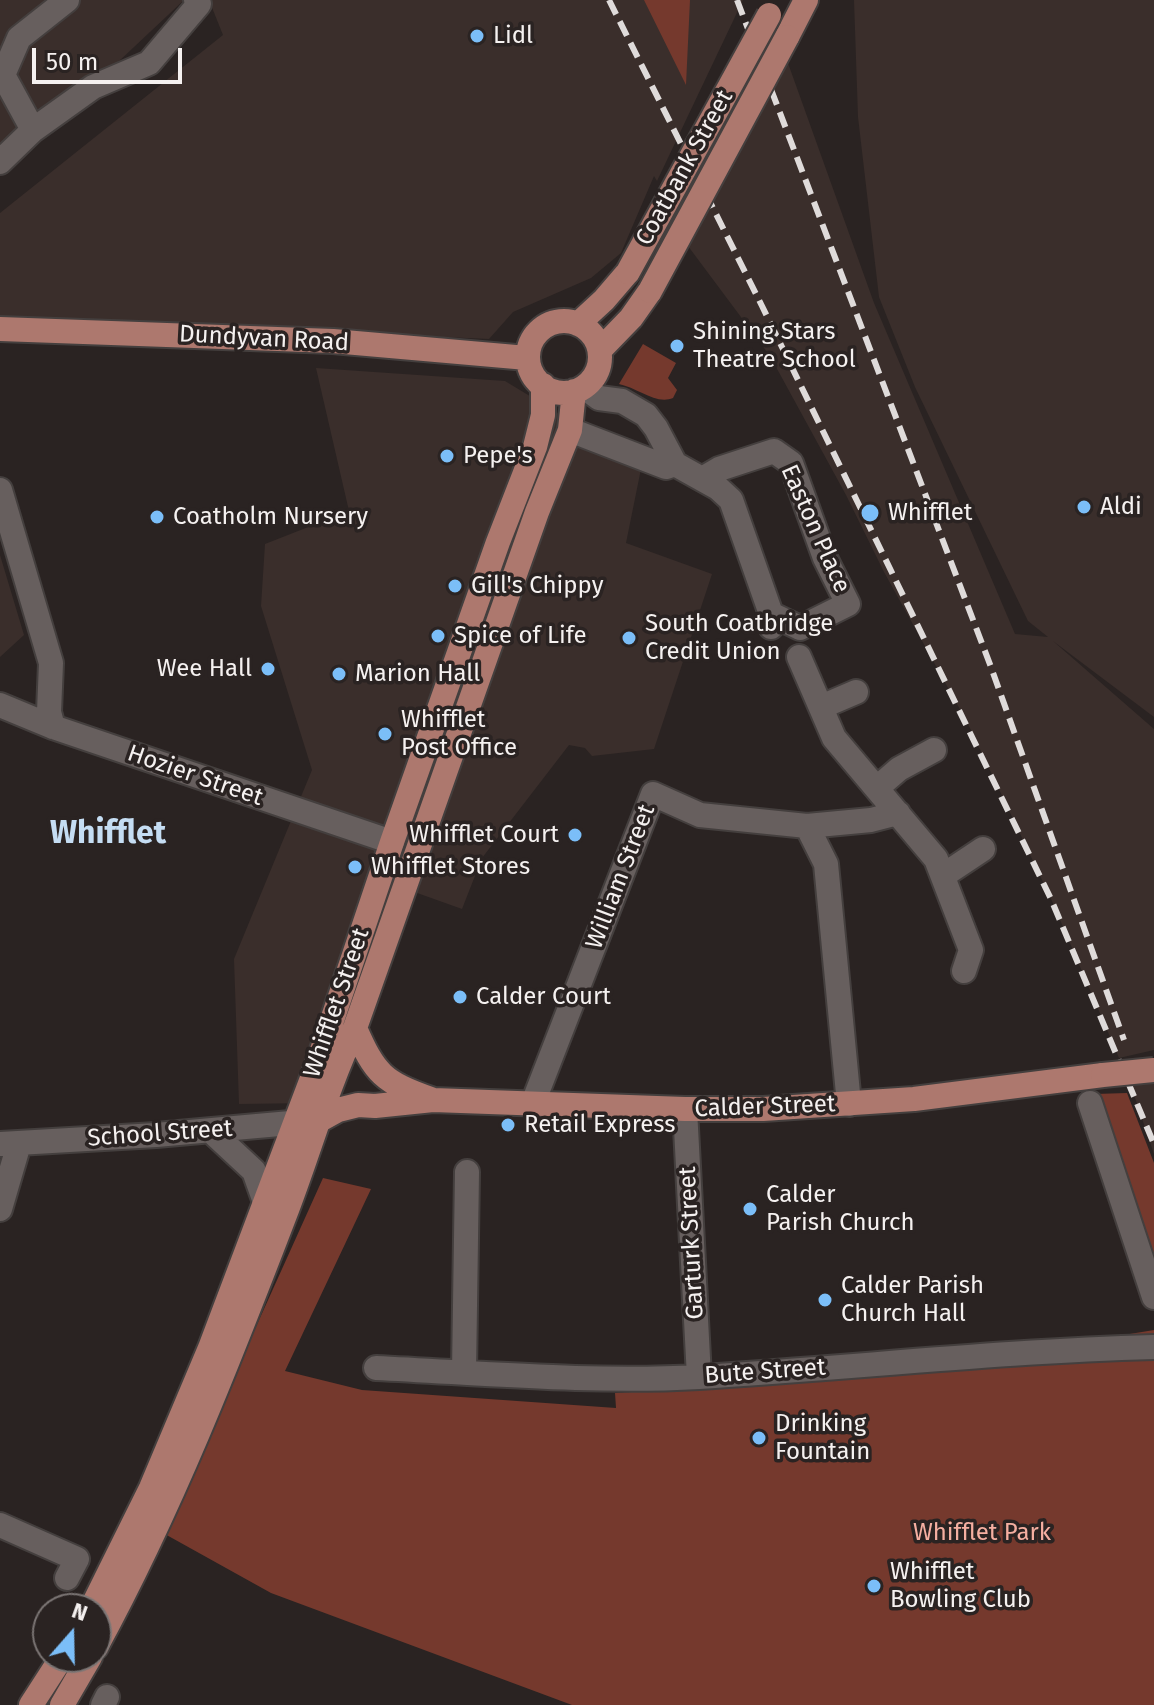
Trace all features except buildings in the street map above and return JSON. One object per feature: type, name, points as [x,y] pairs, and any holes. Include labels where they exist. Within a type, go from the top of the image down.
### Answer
[{"type":"main road","points":[[579,389],[561,392],[543,385],[531,372],[527,358],[534,336],[554,323],[567,321],[578,324],[595,338],[600,350],[631,318],[650,291],[806,0]]},
{"type":"main road","name":"Coatbank Street","points":[[578,324],[628,272],[772,8]]},
{"type":"main road","name":"Dundyvan Road","points":[[0,329],[333,341],[527,358]]},
{"type":"main road","name":"Whifflet Street","points":[[112,1617],[167,1506],[278,1232],[340,1059],[355,1028],[537,512],[570,430],[579,389],[596,370],[600,350]]},
{"type":"main road","name":"Whifflet Street","points":[[99,1593],[151,1488],[210,1348],[331,1027],[392,842],[498,542],[535,447],[543,415],[543,385]]},
{"type":"main road","name":"Whifflet Street","points":[[355,1028],[377,1071],[409,1091],[433,1100]]},
{"type":"main road","name":"Calder Street","points":[[320,1120],[338,1110],[358,1105],[433,1100],[685,1109],[849,1104],[1154,1070]]},
{"type":"main road","points":[[31,1705],[52,1673]]},
{"type":"main road","points":[[62,1705],[81,1673]]},
{"type":"street","points":[[33,130],[3,75],[19,38],[67,0]]},
{"type":"street","points":[[0,162],[33,130],[93,87],[149,63],[199,4],[196,0]]},
{"type":"street","points":[[579,389],[599,398],[622,401],[646,415],[656,428],[670,465]]},
{"type":"street","name":"Easton Place","points":[[570,430],[670,465],[718,488],[731,500],[771,621],[800,628],[848,604],[825,558],[791,463],[774,451],[719,469],[702,479]]},
{"type":"street","points":[[0,490],[51,663],[49,712],[53,727]]},
{"type":"street","points":[[799,657],[834,738],[936,859],[971,950],[964,971]]},
{"type":"street","points":[[821,707],[856,692]]},
{"type":"street","name":"Hozier Street","points":[[0,705],[53,727],[392,842]]},
{"type":"street","points":[[877,788],[899,769],[934,750]]},
{"type":"street","name":"William Street","points":[[533,1103],[653,794],[700,815],[807,826]]},
{"type":"street","points":[[849,1104],[826,864],[807,826],[871,820],[898,813]]},
{"type":"street","points":[[944,875],[983,849]]},
{"type":"street","points":[[1090,1103],[1154,1297]]},
{"type":"street","name":"Garturk Street","points":[[685,1109],[699,1377]]},
{"type":"street","name":"School Street","points":[[10,1144],[211,1131],[320,1120]]},
{"type":"street","points":[[211,1131],[254,1171],[265,1202]]},
{"type":"street","points":[[0,1209],[10,1144]]},
{"type":"street","points":[[464,1372],[467,1172]]},
{"type":"street","name":"Bute Street","points":[[376,1368],[618,1379],[699,1377],[942,1358],[1154,1347]]},
{"type":"street","points":[[0,1525],[77,1559],[67,1578]]},
{"type":"shaded area","points":[[0,0],[184,0],[0,173]]},
{"type":"shaded area","points":[[209,0],[743,0],[657,181],[654,176],[621,253],[591,278],[513,312],[489,339],[0,318],[0,213],[223,35]]},
{"type":"shaded area","points":[[854,0],[1154,0],[1154,717],[1053,641],[1154,729],[1154,1050],[1119,1058],[1052,901],[968,724],[884,572],[846,495],[770,356],[682,238],[784,52],[874,303],[1015,634],[1048,637],[1028,621],[915,387],[879,297],[858,117]]},
{"type":"shaded area","points":[[316,368],[505,381],[642,464],[626,543],[712,574],[654,749],[592,756],[585,748],[569,745],[482,858],[462,909],[392,884],[342,1032],[312,1103],[239,1104],[234,959],[312,770],[261,606],[265,544],[349,511]]},
{"type":"shaded area","points":[[0,555],[24,635],[0,657]]},
{"type":"shaded area","points":[[1154,1083],[1154,1154],[1131,1086]]},
{"type":"green space","points":[[644,0],[690,0],[686,85]]},
{"type":"green space","points":[[643,344],[676,363],[668,378],[677,390],[673,398],[653,398],[619,384]]},
{"type":"green space","points":[[1127,1093],[1154,1163],[1154,1255],[1095,1094]]},
{"type":"green space","name":"Whifflet Park","points":[[323,1178],[371,1189],[285,1371],[362,1390],[616,1408],[615,1393],[862,1378],[1154,1330],[1154,1705],[572,1705],[271,1593],[163,1533]]},
{"type":"railway","points":[[609,0],[1051,899],[1154,1144]]},
{"type":"railway","points":[[737,0],[991,667],[1124,1040]]},
{"type":"place","name":"Lidl","points":[[477,36]]},
{"type":"place","name":"Shining Stars Theatre School","points":[[677,346]]},
{"type":"place","name":"Pepe's","points":[[447,456]]},
{"type":"place","name":"Aldi","points":[[1084,507]]},
{"type":"place","name":"Whifflet","points":[[870,513]]},
{"type":"place","name":"Coatholm Nursery","points":[[157,517]]},
{"type":"place","name":"Gill's Chippy","points":[[455,586]]},
{"type":"place","name":"Spice of Life","points":[[438,636]]},
{"type":"place","name":"South Coatbridge Credit Union","points":[[629,638]]},
{"type":"place","name":"Wee Hall","points":[[268,669]]},
{"type":"place","name":"Marion Hall","points":[[339,674]]},
{"type":"place","name":"Whifflet Post Office","points":[[385,734]]},
{"type":"place","name":"Whifflet Court","points":[[575,835]]},
{"type":"place","name":"Whifflet Stores","points":[[355,867]]},
{"type":"place","name":"Calder Court","points":[[460,997]]},
{"type":"place","name":"Retail Express","points":[[508,1125]]},
{"type":"place","name":"Calder Parish Church","points":[[750,1209]]},
{"type":"place","name":"Calder Parish Church Hall","points":[[825,1300]]},
{"type":"place","name":"Drinking Fountain","points":[[759,1438]]},
{"type":"place","name":"Whifflet Bowling Club","points":[[874,1586]]},
{"type":"district","name":"Whifflet","points":[[108,834]]}]
